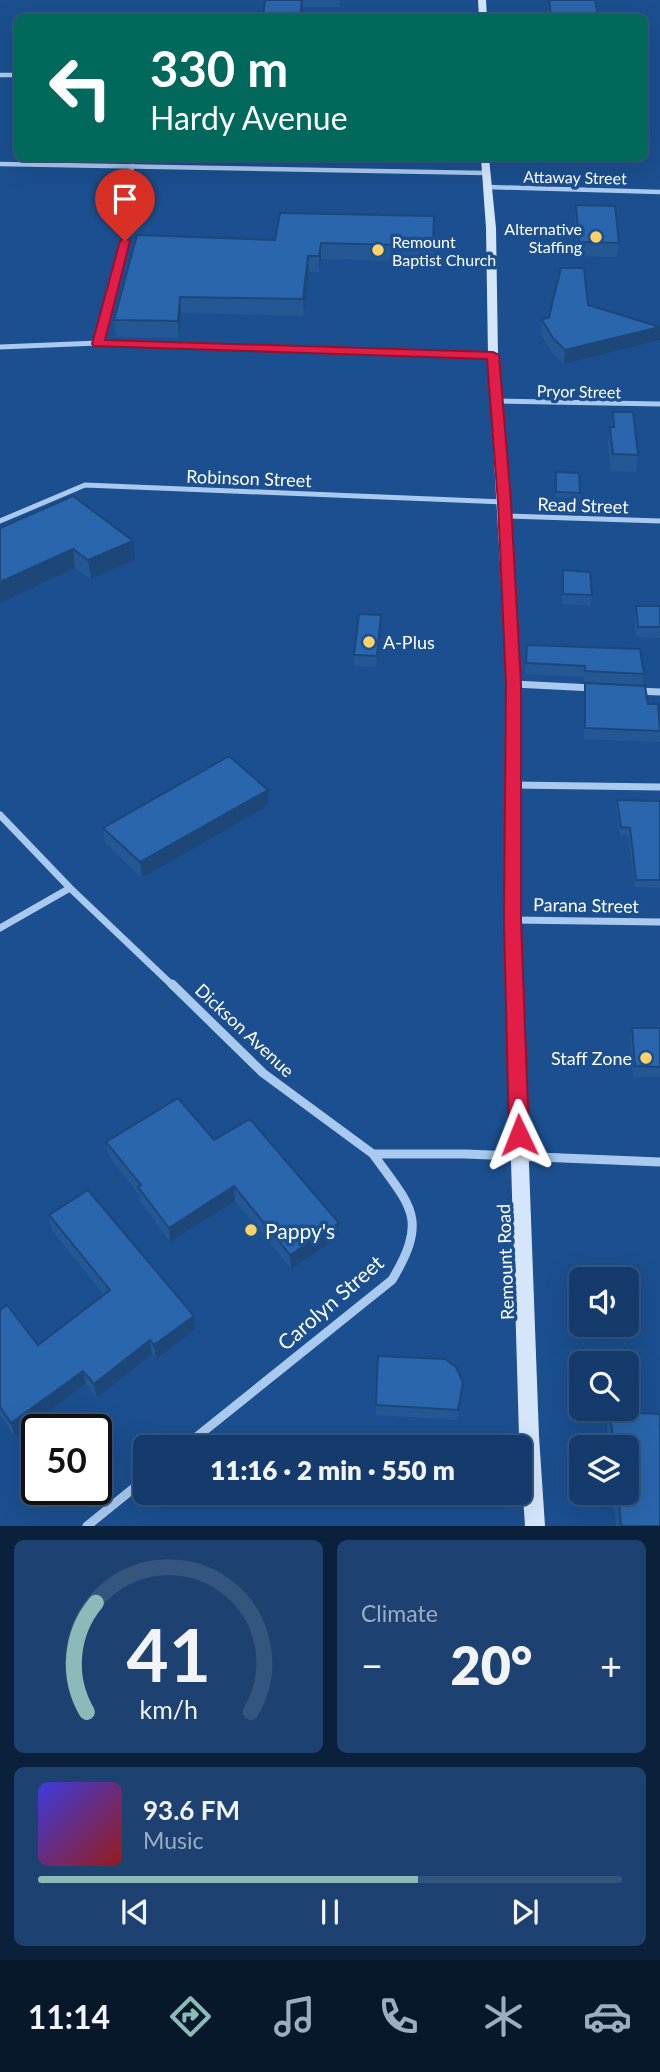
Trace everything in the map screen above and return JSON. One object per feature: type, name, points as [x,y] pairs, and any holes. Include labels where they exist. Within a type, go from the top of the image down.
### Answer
[{"type":"main road","name":"Remount Road","points":[[486,173],[493,355],[505,510],[514,684],[512,920],[529,1436],[535,1526]]},
{"type":"street","name":"Attaway Street","points":[[0,164],[307,172],[486,173],[660,191]]},
{"type":"street","points":[[98,344],[130,224],[119,201],[121,190],[133,166]]},
{"type":"street","points":[[0,347],[98,344],[493,355]]},
{"type":"street","name":"Pryor Street","points":[[498,401],[660,404]]},
{"type":"street","name":"Robinson Street","points":[[0,521],[85,485],[505,510]]},
{"type":"street","name":"Read Street","points":[[505,510],[660,521]]},
{"type":"street","points":[[514,684],[604,689]]},
{"type":"street","points":[[632,690],[660,692]]},
{"type":"street","points":[[513,785],[660,787]]},
{"type":"street","name":"Dickson Avenue","points":[[0,815],[70,888],[263,1073],[373,1154]]},
{"type":"street","points":[[0,928],[70,888]]},
{"type":"street","name":"Parana Street","points":[[512,920],[660,922]]},
{"type":"street","points":[[373,1154],[465,1154],[660,1162]]},
{"type":"street","name":"Carolyn Street","points":[[199,1435],[392,1280],[408,1256],[416,1231],[411,1208],[373,1154]]},
{"type":"street","points":[[86,1526],[133,1489]]},
{"type":"building","points":[[265,0],[302,0],[300,14],[263,14]]},
{"type":"building","points":[[549,0],[595,0],[598,14],[551,14]]},
{"type":"building","points":[[576,205],[615,206],[619,243],[579,242]]},
{"type":"building","points":[[280,213],[434,216],[433,246],[321,243],[319,256],[308,256],[303,299],[180,297],[178,321],[114,320],[137,235],[275,240]]},
{"type":"building","points":[[561,268],[584,268],[588,305],[660,327],[565,350],[553,338],[542,320],[549,317]]},
{"type":"building","points":[[613,412],[633,412],[638,455],[613,454],[610,427],[614,427]]},
{"type":"building","points":[[556,472],[579,473],[580,493],[556,492]]},
{"type":"building","points":[[73,496],[133,541],[88,560],[73,549],[0,582],[0,528]]},
{"type":"building","points":[[563,570],[590,572],[592,595],[563,594]]},
{"type":"building","points":[[636,606],[660,606],[660,627],[638,627]]},
{"type":"building","points":[[359,614],[381,615],[377,656],[354,655]]},
{"type":"building","points":[[527,645],[640,649],[644,674],[585,671],[585,666],[526,663]]},
{"type":"building","points":[[585,683],[645,686],[648,704],[658,704],[660,731],[585,728]]},
{"type":"building","points":[[229,756],[268,790],[140,862],[103,828]]},
{"type":"building","points":[[617,800],[660,801],[660,880],[636,880],[630,828],[621,827]]},
{"type":"building","name":"Staff Zone","points":[[632,1028],[660,1028],[660,1067],[635,1066]]},
{"type":"building","points":[[178,1098],[214,1140],[250,1119],[339,1223],[290,1255],[234,1186],[169,1228],[138,1187],[141,1185],[106,1142]]},
{"type":"building","points":[[88,1190],[194,1316],[154,1345],[150,1340],[94,1384],[83,1371],[11,1423],[0,1407],[0,1310],[7,1305],[38,1345],[110,1290],[49,1215]]},
{"type":"building","points":[[378,1356],[445,1359],[456,1367],[463,1382],[458,1410],[376,1405]]},
{"type":"building","points":[[639,1413],[660,1414],[660,1526],[621,1526],[619,1505],[639,1505],[639,1435],[613,1435],[611,1421],[639,1421]]},
{"type":"place","name":"Alternative Staffing","points":[[596,237]]},
{"type":"place","name":"Remount Baptist Church","points":[[378,250]]},
{"type":"place","name":"A-Plus","points":[[369,642]]},
{"type":"place","name":"Staff Zone","points":[[646,1058]]},
{"type":"place","name":"Pappy's","points":[[251,1230]]},
{"type":"route","points":[[125,241],[98,344],[493,355],[505,503],[514,684],[512,920],[519,1135]]}]
